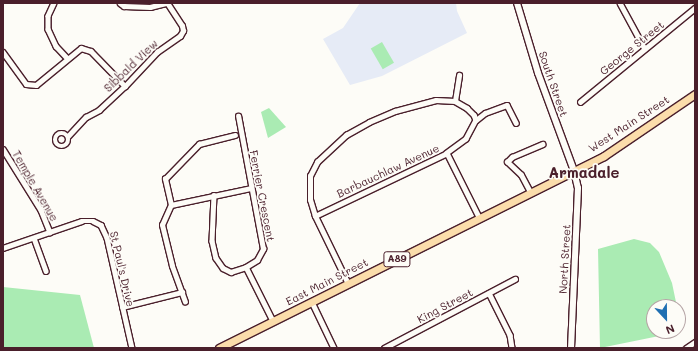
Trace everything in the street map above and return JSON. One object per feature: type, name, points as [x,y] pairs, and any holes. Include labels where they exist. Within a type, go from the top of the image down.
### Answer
[{"type":"main road","name":"South Street","points":[[517,3],[544,91],[574,171]]},
{"type":"main road","name":"West Main Street","points":[[574,171],[604,156],[695,94]]},
{"type":"main road","name":"East Main Street","points":[[219,348],[227,346],[273,321],[574,171]]},
{"type":"main road","name":"North Street","points":[[570,348],[578,188],[574,171]]},
{"type":"street","points":[[54,3],[48,16],[48,29],[56,46],[67,58]]},
{"type":"street","points":[[120,3],[124,6],[150,8],[166,3]]},
{"type":"street","name":"Sibbald View","points":[[68,136],[86,118],[98,110],[125,86],[157,52],[180,36],[183,31],[182,26],[166,3]]},
{"type":"street","points":[[620,3],[645,49]]},
{"type":"street","name":"George Street","points":[[580,102],[695,8]]},
{"type":"street","points":[[3,52],[26,84],[36,85],[81,48],[91,51],[125,86]]},
{"type":"street","points":[[456,101],[459,75]]},
{"type":"street","points":[[348,284],[315,216],[310,200],[310,176],[317,162],[346,134],[369,122],[415,105],[436,100],[456,101],[467,108],[474,115],[476,120]]},
{"type":"street","points":[[447,153],[466,139],[476,120],[485,113],[507,105],[516,123]]},
{"type":"street","name":"Ferrier Crescent","points":[[238,116],[263,249],[257,260],[246,267]]},
{"type":"street","points":[[185,302],[172,266],[162,226],[171,205],[165,179],[169,172],[199,144],[235,135]]},
{"type":"street","points":[[530,192],[521,175],[507,162],[512,157],[542,144]]},
{"type":"street","name":"Temple Avenue","points":[[3,149],[41,210],[50,232]]},
{"type":"street","name":"Barbauchlaw Avenue","points":[[315,216],[447,153],[480,217]]},
{"type":"street","points":[[171,205],[251,188]]},
{"type":"street","points":[[214,195],[212,241],[216,258],[223,268],[232,272],[246,267],[273,321]]},
{"type":"street","name":"St Paul's Drive","points":[[3,248],[82,221],[93,220],[101,225],[107,238],[132,348]]},
{"type":"street","points":[[34,238],[46,271]]},
{"type":"street","name":"King Street","points":[[386,347],[515,279]]},
{"type":"street","points":[[122,307],[182,292]]},
{"type":"street","points":[[489,293],[510,334],[512,348]]},
{"type":"street","points":[[312,302],[334,348]]},
{"type":"street","points":[[686,348],[695,342]]},
{"type":"shaded area","points":[[360,3],[456,3],[457,11],[467,33],[382,76],[350,85],[323,39],[343,28]]},
{"type":"green space","points":[[382,42],[394,63],[383,69],[371,48]]},
{"type":"green space","points":[[269,108],[286,127],[268,138],[261,112]]},
{"type":"green space","points":[[634,239],[650,243],[659,252],[672,283],[675,299],[646,299],[646,339],[600,348],[598,249]]},
{"type":"green space","points":[[3,287],[80,295],[94,348],[3,348]]},
{"type":"district","name":"Armadale","points":[[584,173]]}]
